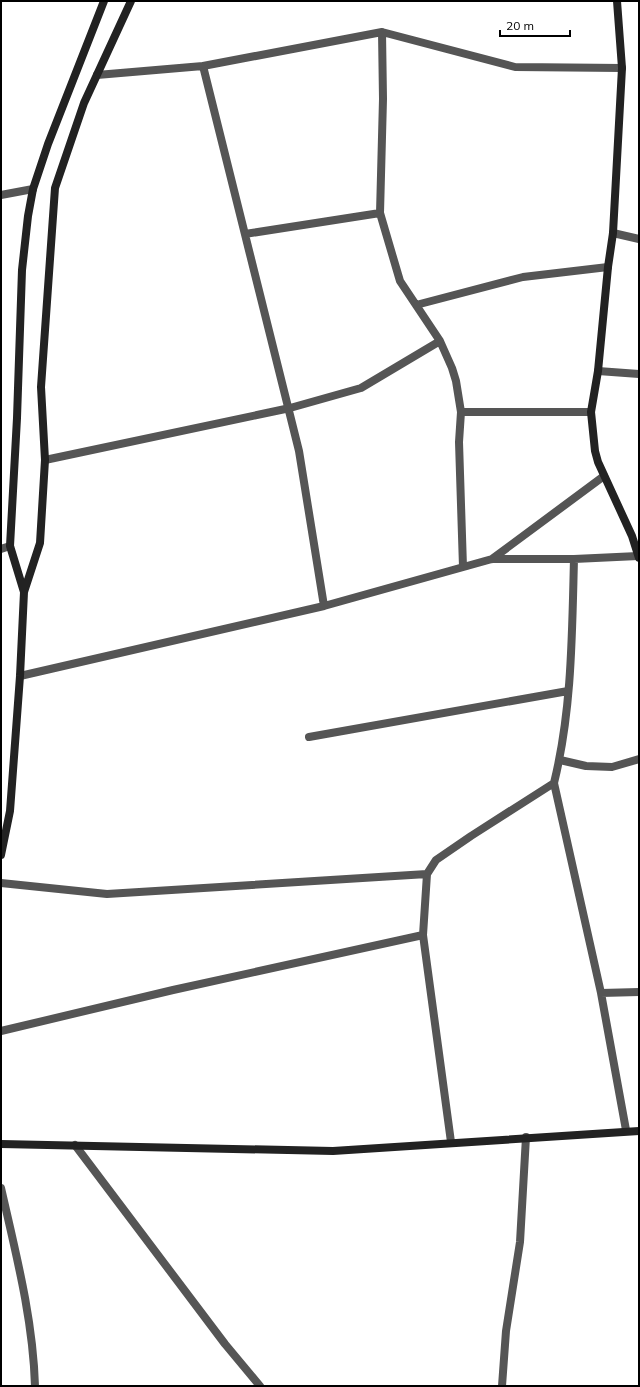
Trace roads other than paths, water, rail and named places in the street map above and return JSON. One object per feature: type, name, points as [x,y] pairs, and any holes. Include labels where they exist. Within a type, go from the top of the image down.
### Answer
[{"type":"street","points":[[24,592],[10,546],[17,418],[22,270],[28,216],[33,189],[63,102],[104,1]]},
{"type":"street","points":[[1,855],[10,811],[20,676],[24,592],[40,543],[45,460],[41,387],[55,188],[84,104],[131,1]]},
{"type":"street","points":[[20,676],[324,606],[492,559],[638,557],[632,536],[598,462],[595,451],[591,412],[598,371],[608,267],[613,233],[622,68],[617,1]]},
{"type":"street","points":[[97,75],[203,66],[382,32],[515,67],[622,68]]},
{"type":"street","points":[[382,32],[383,99],[380,213],[400,281],[440,341],[456,381],[461,412],[459,442],[463,567]]},
{"type":"street","points":[[203,66],[290,408],[299,451],[324,606]]},
{"type":"street","points":[[1,195],[33,189]]},
{"type":"street","points":[[245,234],[380,213]]},
{"type":"street","points":[[613,233],[639,239]]},
{"type":"street","points":[[416,305],[523,277],[608,267]]},
{"type":"street","points":[[45,460],[290,408],[361,388],[440,341]]},
{"type":"street","points":[[598,371],[639,374]]},
{"type":"street","points":[[461,412],[591,412]]},
{"type":"street","points":[[492,559],[604,476]]},
{"type":"street","points":[[1,549],[10,546]]},
{"type":"street","points":[[574,559],[572,645],[568,691],[560,760],[554,783],[601,993],[626,1130]]},
{"type":"street","points":[[309,737],[568,691]]},
{"type":"street","points":[[560,760],[586,766],[612,767],[639,759]]},
{"type":"street","points":[[451,1142],[423,935],[427,874],[436,860],[554,783]]},
{"type":"street","points":[[1,883],[107,894],[427,874]]},
{"type":"street","points":[[1,1032],[173,990],[423,935]]},
{"type":"street","points":[[601,993],[639,992]]},
{"type":"street","points":[[1,1144],[333,1151],[626,1130],[639,1131]]},
{"type":"street","points":[[502,1386],[506,1331],[520,1242],[526,1137]]},
{"type":"street","points":[[75,1145],[225,1344],[260,1386]]},
{"type":"street","points":[[1,1188],[25,1293],[35,1386]]}]
